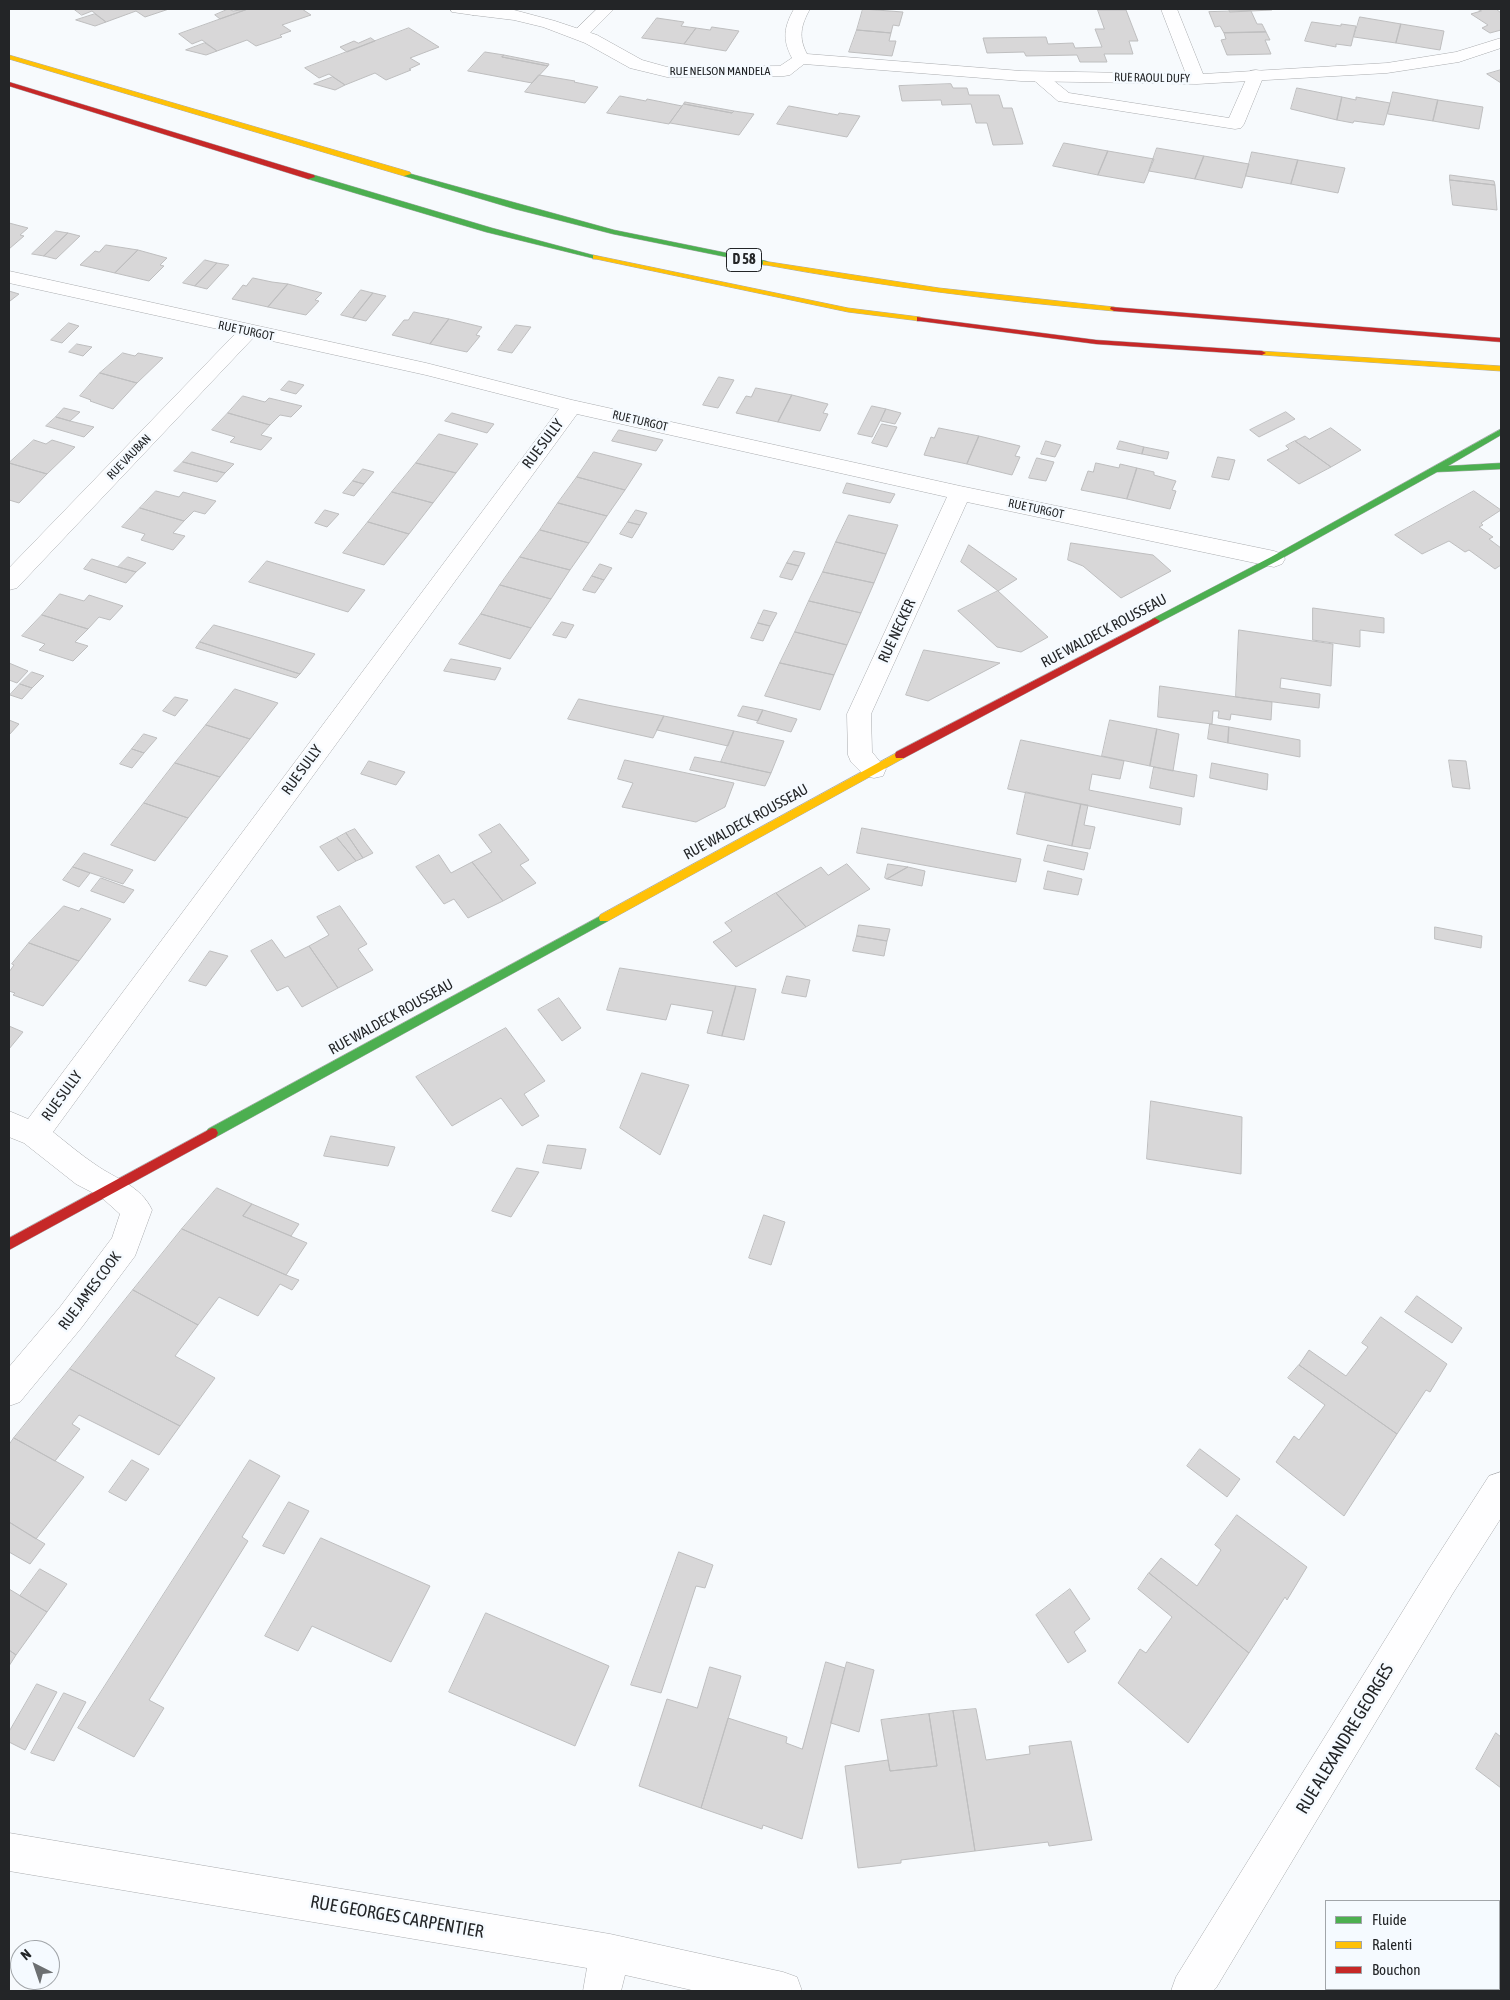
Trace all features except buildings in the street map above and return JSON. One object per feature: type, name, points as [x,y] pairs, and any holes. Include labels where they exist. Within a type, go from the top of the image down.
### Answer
[{"type":"main road","name":"D 58","points":[[9,57],[518,207],[612,232],[731,257],[847,278],[1058,304],[1501,340]]},
{"type":"main road","name":"D 58","points":[[9,84],[236,155],[489,230],[584,254],[848,310],[1096,342],[1501,369]]},
{"type":"main road","name":"RUE WALDECK ROUSSEAU","points":[[9,1244],[874,769],[1274,559],[1501,432]]},
{"type":"main road","points":[[1434,469],[1501,466]]},
{"type":"street","points":[[579,35],[606,9]]},
{"type":"street","points":[[801,59],[792,43],[794,23],[802,9]]},
{"type":"street","points":[[1169,9],[1197,79]]},
{"type":"street","name":"RUE NELSON MANDELA","points":[[465,10],[523,13],[591,39],[636,64],[667,72],[784,71],[801,59]]},
{"type":"street","name":"RUE RAOUL DUFY","points":[[801,59],[1037,76],[1197,79],[1387,68],[1459,57],[1501,43]]},
{"type":"street","points":[[1037,76],[1064,97],[1235,124],[1256,75]]},
{"type":"street","name":"RUE TURGOT","points":[[9,277],[426,370],[572,406],[960,493],[1274,559]]},
{"type":"street","name":"RUE VAUBAN","points":[[9,582],[249,332]]},
{"type":"street","name":"RUE SULLY","points":[[21,1129],[572,406]]},
{"type":"street","name":"RUE NECKER","points":[[874,769],[860,755],[859,714],[960,493]]},
{"type":"street","points":[[21,1129],[86,1175],[111,1188]]},
{"type":"street","name":"RUE JAMES COOK","points":[[9,1391],[71,1317],[124,1246],[137,1210],[111,1188]]},
{"type":"street","name":"RUE ALEXANDRE GEORGES","points":[[1190,1991],[1208,1965],[1441,1581],[1501,1488]]},
{"type":"street","name":"RUE GEORGES CARPENTIER","points":[[9,1852],[610,1953],[782,1991]]},
{"type":"street","points":[[602,1991],[610,1953]]},
{"type":"traffic: fast","points":[[407,174],[518,207],[613,232],[766,263]]},
{"type":"traffic: fast","points":[[311,177],[489,230],[596,257]]},
{"type":"traffic: fast","points":[[1155,621],[1274,559],[1501,432]]},
{"type":"traffic: fast","points":[[1435,469],[1501,466]]},
{"type":"traffic: fast","points":[[212,1133],[604,918]]},
{"type":"traffic: slow","points":[[9,57],[407,174]]},
{"type":"traffic: slow","points":[[596,257],[848,310],[920,319]]},
{"type":"traffic: slow","points":[[766,263],[852,278],[939,290],[1026,301],[1114,309]]},
{"type":"traffic: slow","points":[[1262,353],[1501,369]]},
{"type":"traffic: slow","points":[[604,918],[900,755]]},
{"type":"traffic: jam","points":[[9,84],[311,177]]},
{"type":"traffic: jam","points":[[1114,309],[1501,340]]},
{"type":"traffic: jam","points":[[920,319],[1096,342],[1262,353]]},
{"type":"traffic: jam","points":[[900,755],[1155,621]]},
{"type":"traffic: jam","points":[[9,1244],[212,1133]]}]
